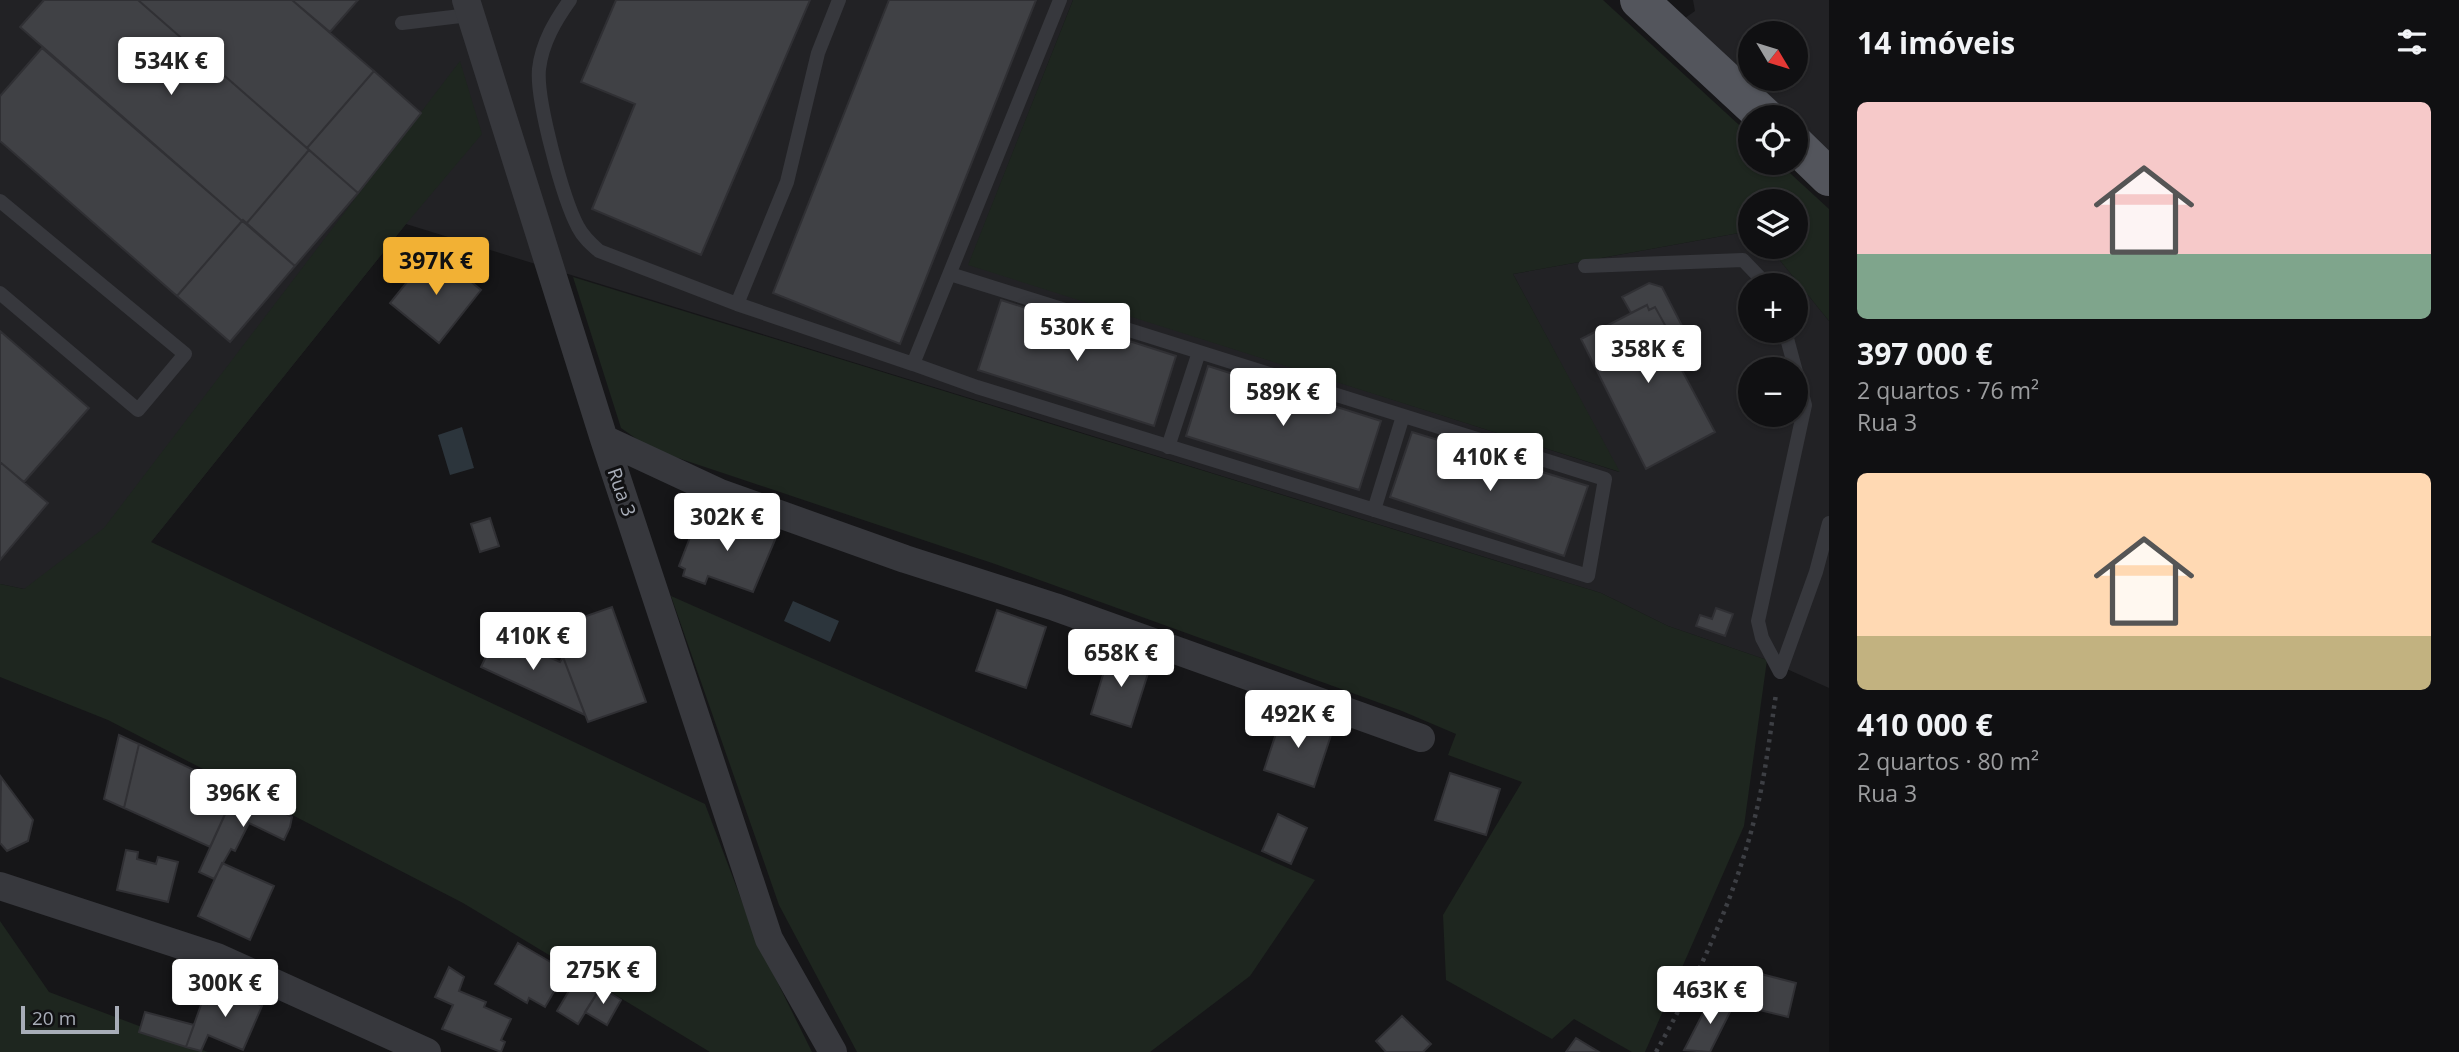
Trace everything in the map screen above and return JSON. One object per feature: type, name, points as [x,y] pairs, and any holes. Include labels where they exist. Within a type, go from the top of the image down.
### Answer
[{"type":"main road","points":[[1639,0],[1752,105]]},
{"type":"main road","points":[[1808,157],[1829,177]]},
{"type":"street","name":"Rua 3","points":[[468,7],[604,439],[769,939],[833,1052]]},
{"type":"street","points":[[604,439],[732,497],[905,559],[1055,607],[1421,738]]},
{"type":"street","points":[[0,886],[217,957],[427,1052]]},
{"type":"lane","points":[[570,0],[542,48],[540,92],[565,194],[578,226],[599,251],[737,304],[913,364],[1168,447],[1588,576],[1605,479],[950,274]]},
{"type":"lane","points":[[737,304],[787,182],[818,53],[839,0]]},
{"type":"lane","points":[[913,364],[1060,0]]},
{"type":"lane","points":[[402,23],[468,7]]},
{"type":"lane","points":[[0,201],[185,354],[138,410],[0,293]]},
{"type":"lane","points":[[1585,266],[1743,260],[1756,273]]},
{"type":"lane","points":[[1780,672],[1762,638],[1758,621],[1805,405],[1789,343]]},
{"type":"lane","points":[[1168,447],[1199,352]]},
{"type":"lane","points":[[1374,510],[1403,416]]},
{"type":"lane","points":[[1780,672],[1816,572],[1829,523]]},
{"type":"path","points":[[1656,1052],[1688,995],[1729,900],[1760,796],[1780,672]]},
{"type":"shaded area","points":[[0,0],[1073,0],[969,264],[1619,472],[1513,274],[1738,233],[1738,259],[1779,259],[1790,273],[1738,273],[1738,343],[1808,343],[1808,295],[1829,321],[1829,688],[1767,660],[1668,626],[1601,593],[406,224],[151,542],[24,589],[0,584]]},
{"type":"shaded area","points":[[1073,0],[1603,0],[1738,124],[1738,175],[1792,175],[1807,189],[1738,189],[1738,233],[1513,274],[1620,472],[968,265]]},
{"type":"shaded area","points":[[1693,0],[1829,0],[1829,156],[1808,136],[1808,105],[1776,105],[1761,91],[1808,91],[1808,21],[1738,21],[1738,69],[1685,18],[1695,11]]},
{"type":"shaded area","points":[[460,61],[482,134],[406,224],[151,542],[705,804],[757,941],[812,1052],[710,1052],[463,903],[108,720],[0,677],[0,584],[24,589],[104,528]]},
{"type":"shaded area","points":[[1808,190],[1829,209],[1829,321],[1808,295],[1808,273],[1790,273],[1779,259],[1808,259]]},
{"type":"shaded area","points":[[573,277],[1601,593],[1668,626],[1767,660],[1744,826],[1645,1052],[1632,1052],[1574,1019],[1552,1039],[1446,980],[1443,915],[1522,782],[1448,755],[1456,734],[1402,711],[995,564],[651,449],[621,428]]},
{"type":"shaded area","points":[[462,427],[474,468],[450,475],[438,435]]},
{"type":"shaded area","points":[[671,596],[1315,880],[1250,976],[1150,1052],[857,1052],[779,905]]},
{"type":"shaded area","points":[[793,601],[839,621],[830,642],[784,621]]},
{"type":"shaded area","points":[[0,921],[49,992],[208,1052],[0,1052]]},
{"type":"building","points":[[44,0],[138,0],[309,150],[246,224],[20,27]]},
{"type":"building","points":[[138,0],[292,0],[374,71],[307,148]]},
{"type":"building","points":[[292,0],[358,0],[330,32]]},
{"type":"building","points":[[616,0],[810,0],[701,255],[592,209],[635,104],[581,82]]},
{"type":"building","points":[[889,0],[1036,0],[900,344],[773,293]]},
{"type":"building","points":[[42,48],[242,221],[177,296],[0,141],[0,96]]},
{"type":"building","points":[[374,71],[421,113],[358,193],[307,148]]},
{"type":"building","points":[[309,150],[358,193],[295,266],[246,224]]},
{"type":"building","points":[[243,220],[295,266],[230,342],[177,296]]},
{"type":"building","points":[[433,250],[481,290],[439,343],[390,303]]},
{"type":"building","points":[[1649,283],[1662,287],[1694,349],[1676,359],[1669,346],[1675,343],[1655,307],[1649,310],[1647,305],[1631,313],[1622,297]]},
{"type":"building","points":[[1001,300],[1176,356],[1154,426],[978,370]]},
{"type":"building","points":[[1647,305],[1649,310],[1655,307],[1675,343],[1669,346],[1715,432],[1646,469],[1581,339]]},
{"type":"building","points":[[0,331],[89,408],[24,482],[0,462]]},
{"type":"building","points":[[1208,366],[1381,421],[1359,490],[1186,436]]},
{"type":"building","points":[[1412,432],[1588,486],[1564,556],[1390,497]]},
{"type":"building","points":[[0,462],[48,503],[0,560]]},
{"type":"building","points":[[699,514],[742,529],[743,523],[777,535],[753,592],[708,576],[705,584],[683,576],[685,569],[679,566]]},
{"type":"building","points":[[490,518],[499,546],[480,552],[471,524]]},
{"type":"building","points":[[612,607],[646,702],[588,722],[552,628]]},
{"type":"building","points":[[1716,608],[1733,614],[1725,636],[1696,626],[1700,615],[1712,619]]},
{"type":"building","points":[[997,610],[1046,627],[1026,688],[976,671]]},
{"type":"building","points":[[497,634],[560,662],[563,657],[585,715],[481,667]]},
{"type":"building","points":[[1110,652],[1151,664],[1131,727],[1091,714]]},
{"type":"building","points":[[1283,712],[1333,729],[1314,787],[1264,770]]},
{"type":"building","points":[[119,735],[139,744],[124,808],[104,799]]},
{"type":"building","points":[[139,744],[236,790],[210,847],[124,808]]},
{"type":"building","points":[[1450,773],[1500,789],[1486,835],[1435,820]]},
{"type":"building","points":[[1,777],[33,820],[28,841],[7,851],[0,843]]},
{"type":"building","points":[[236,790],[292,817],[290,827],[284,840],[249,823],[235,851],[231,849],[214,879],[199,872]]},
{"type":"building","points":[[1278,814],[1307,828],[1291,864],[1262,851]]},
{"type":"building","points":[[126,850],[138,852],[137,859],[156,864],[158,857],[178,862],[168,902],[117,890]]},
{"type":"building","points":[[222,863],[274,886],[250,940],[198,916]]},
{"type":"building","points":[[518,943],[566,971],[545,1007],[529,998],[527,1003],[495,984]]},
{"type":"building","points":[[449,967],[464,977],[459,991],[486,1002],[484,1007],[511,1019],[501,1040],[505,1042],[501,1052],[442,1029],[453,1005],[435,997]]},
{"type":"building","points":[[1734,967],[1796,983],[1788,1017],[1747,1007],[1746,993],[1741,992],[1743,987],[1730,984]]},
{"type":"building","points":[[579,974],[601,987],[578,1024],[557,1011]]},
{"type":"building","points":[[216,985],[231,993],[234,986],[249,993],[247,998],[262,1006],[243,1050],[208,1035],[201,1051],[186,1047],[202,1002],[207,1004]]},
{"type":"building","points":[[601,987],[621,1000],[607,1025],[585,1012]]},
{"type":"building","points":[[1711,998],[1734,1004],[1710,1052],[1684,1050]]},
{"type":"building","points":[[145,1012],[194,1025],[186,1047],[139,1032]]},
{"type":"building","points":[[1402,1016],[1431,1044],[1423,1052],[1386,1052],[1376,1041]]},
{"type":"building","points":[[1576,1038],[1599,1052],[1566,1052]]}]
